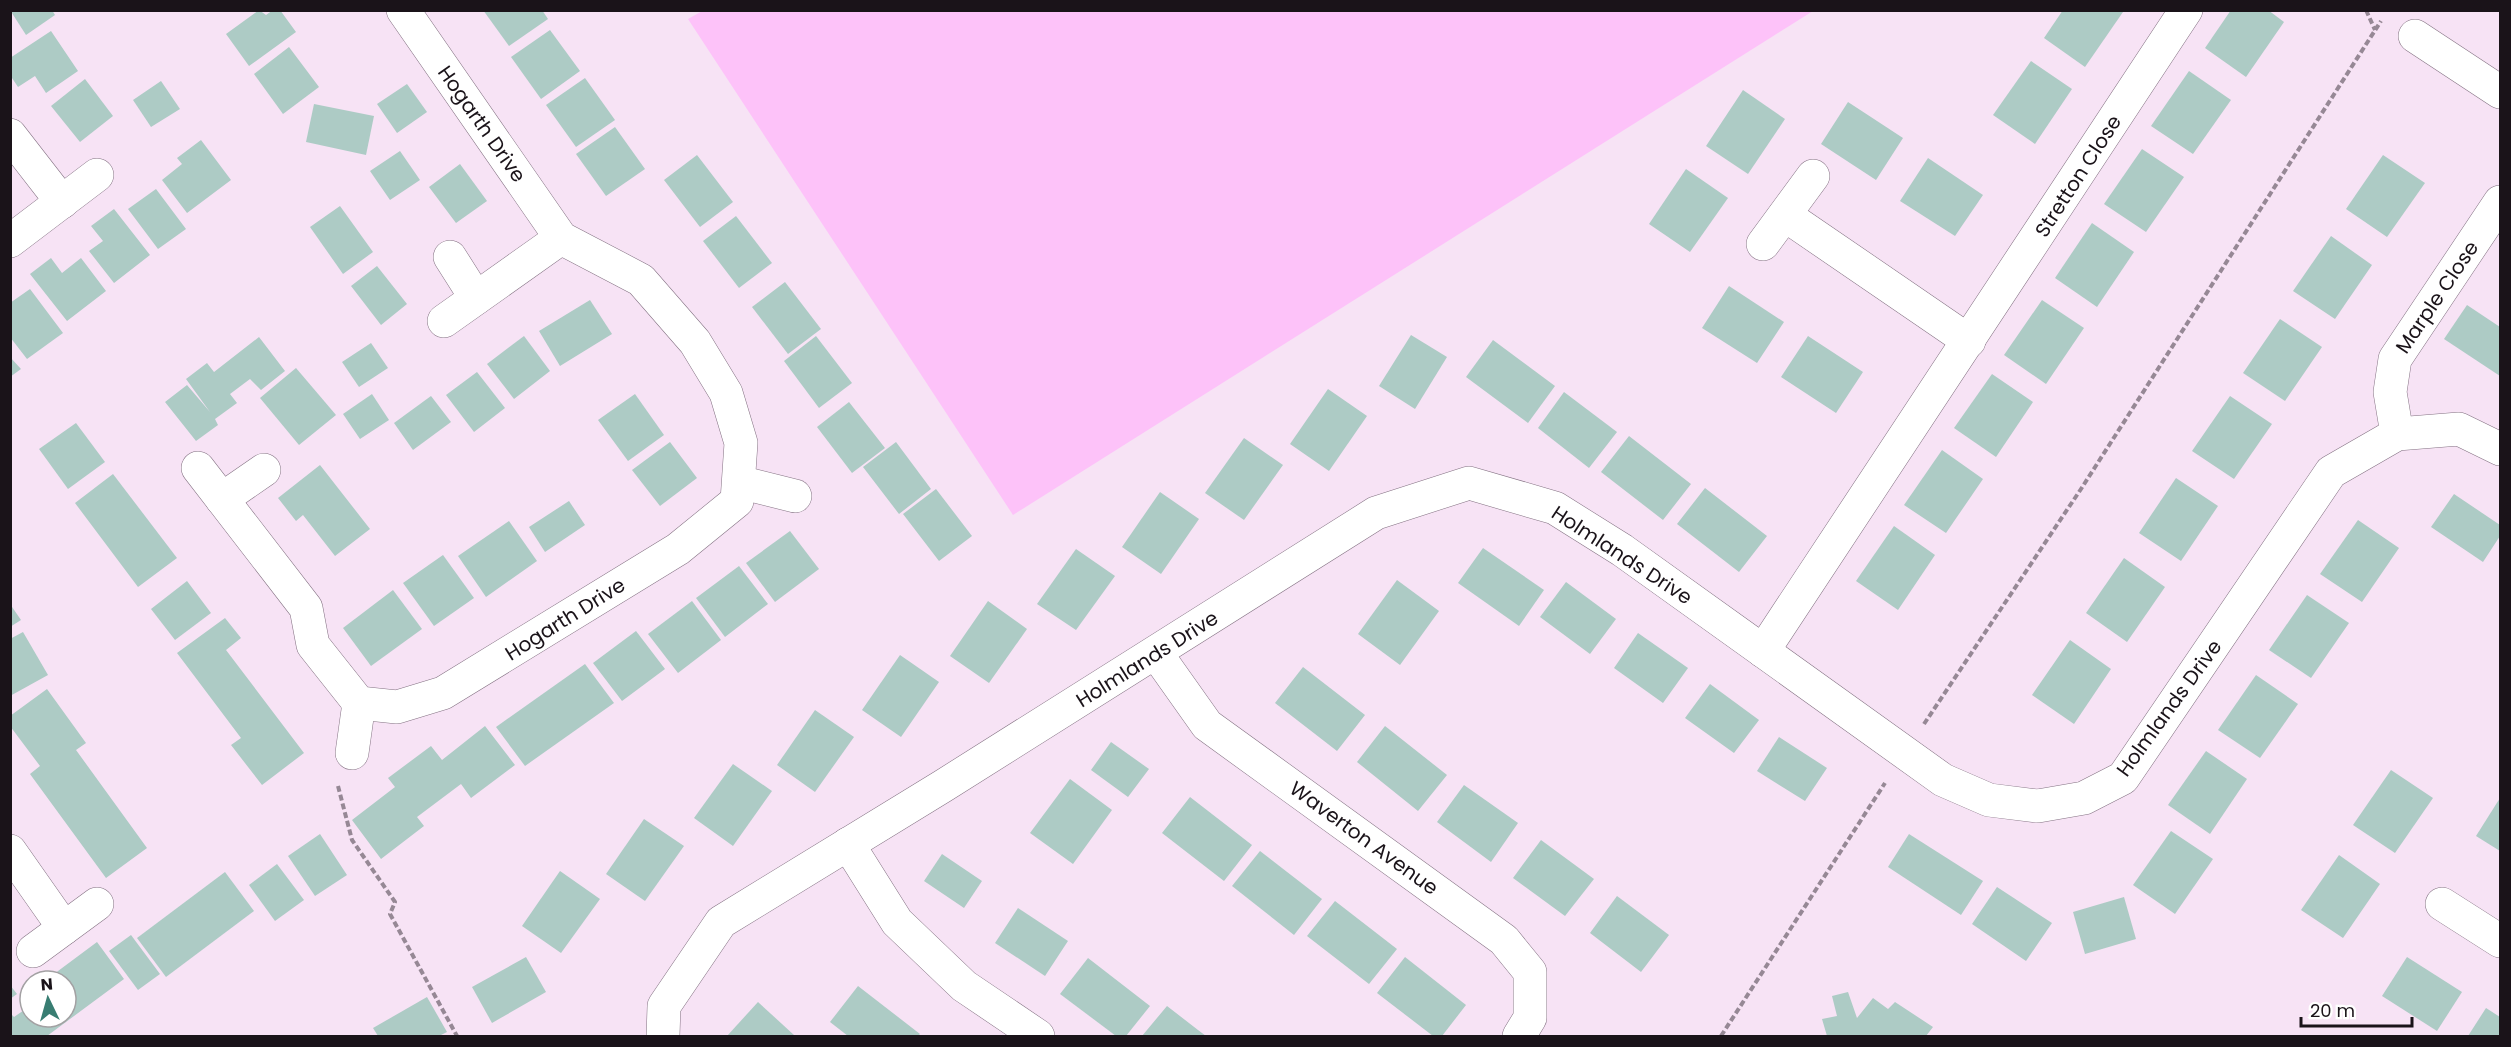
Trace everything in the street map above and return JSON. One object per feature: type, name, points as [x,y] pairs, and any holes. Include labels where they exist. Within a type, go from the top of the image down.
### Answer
[{"type":"street","name":"Hogarth Drive","points":[[359,703],[397,707],[443,693],[678,549],[737,501],[741,443],[726,393],[695,342],[641,280],[561,238],[403,10]]},
{"type":"street","name":"Stretton Close","points":[[1763,651],[2186,10]]},
{"type":"street","points":[[2415,36],[2500,92]]},
{"type":"street","points":[[10,135],[62,202]]},
{"type":"street","points":[[10,241],[97,175]]},
{"type":"street","points":[[1763,244],[1813,176]]},
{"type":"street","name":"Marple Close","points":[[2397,434],[2390,392],[2395,359],[2500,202]]},
{"type":"street","points":[[1785,215],[1969,341]]},
{"type":"street","points":[[444,321],[561,238]]},
{"type":"street","points":[[450,257],[476,298]]},
{"type":"street","name":"Holmlands Drive","points":[[663,1036],[664,1006],[721,922],[1156,653],[1376,513],[1469,483],[1555,508],[1622,550],[1943,780],[1989,800],[2038,806],[2084,798],[2123,778],[2331,472],[2397,434],[2459,429],[2500,449]]},
{"type":"street","points":[[198,468],[306,608],[313,645],[359,703],[352,753]]},
{"type":"street","points":[[222,499],[264,470]]},
{"type":"street","points":[[738,482],[795,496]]},
{"type":"street","name":"Waverton Avenue","points":[[1156,653],[1207,724],[1504,940],[1530,972],[1530,1018],[1519,1036]]},
{"type":"street","points":[[848,844],[897,922],[964,986],[1038,1036]]},
{"type":"street","points":[[10,851],[64,928]]},
{"type":"street","points":[[33,951],[97,903]]},
{"type":"street","points":[[2442,904],[2500,941]]},
{"type":"path","points":[[2366,10],[2376,30]]},
{"type":"path","points":[[1721,1036],[2087,479],[2382,20]]},
{"type":"path","points":[[352,753],[338,784],[342,810],[352,840],[395,902],[390,914],[457,1036]]},
{"type":"shaded area","points":[[704,10],[1813,11],[1013,515],[688,19]]},
{"type":"building","points":[[10,10],[52,10],[55,15],[26,35]]},
{"type":"building","points":[[259,10],[266,15],[273,10],[280,10],[296,32],[249,66],[226,34]]},
{"type":"building","points":[[483,10],[542,10],[548,19],[509,46]]},
{"type":"building","points":[[2063,10],[2123,12],[2085,67],[2044,38]]},
{"type":"building","points":[[2231,10],[2268,10],[2284,22],[2246,77],[2205,48]]},
{"type":"building","points":[[550,30],[580,71],[541,99],[511,57]]},
{"type":"building","points":[[51,31],[78,71],[46,93],[35,76],[18,87],[10,75],[10,58]]},
{"type":"building","points":[[289,47],[319,87],[283,114],[254,74]]},
{"type":"building","points":[[2031,61],[2072,89],[2035,144],[1993,115]]},
{"type":"building","points":[[2189,71],[2231,100],[2193,154],[2151,126]]},
{"type":"building","points":[[585,78],[615,120],[576,147],[546,105]]},
{"type":"building","points":[[85,79],[113,116],[80,142],[51,106]]},
{"type":"building","points":[[161,81],[180,109],[151,127],[133,100]]},
{"type":"building","points":[[407,84],[427,112],[397,133],[377,104]]},
{"type":"building","points":[[1743,90],[1785,119],[1748,174],[1706,146]]},
{"type":"building","points":[[1848,102],[1903,138],[1876,180],[1821,144]]},
{"type":"building","points":[[314,104],[374,116],[366,155],[306,142]]},
{"type":"building","points":[[615,127],[645,169],[606,196],[576,154]]},
{"type":"building","points":[[201,140],[231,180],[187,213],[162,180],[182,164],[177,158]]},
{"type":"building","points":[[2142,149],[2184,177],[2146,232],[2104,204]]},
{"type":"building","points":[[400,151],[420,180],[390,200],[370,171]]},
{"type":"building","points":[[697,155],[733,202],[700,227],[664,180]]},
{"type":"building","points":[[2383,155],[2425,183],[2387,237],[2346,209]]},
{"type":"building","points":[[1928,158],[1983,195],[1955,236],[1900,201]]},
{"type":"building","points":[[460,164],[487,201],[456,223],[429,187]]},
{"type":"building","points":[[1686,169],[1728,198],[1690,252],[1649,224]]},
{"type":"building","points":[[156,189],[186,229],[158,249],[128,209]]},
{"type":"building","points":[[340,206],[373,252],[343,274],[310,227]]},
{"type":"building","points":[[114,209],[150,255],[114,283],[89,251],[103,241],[91,226]]},
{"type":"building","points":[[736,216],[772,263],[739,288],[703,241]]},
{"type":"building","points":[[2092,223],[2134,252],[2097,307],[2055,278]]},
{"type":"building","points":[[2331,236],[2372,265],[2335,319],[2293,291]]},
{"type":"building","points":[[51,258],[62,273],[81,258],[106,291],[67,321],[30,274]]},
{"type":"building","points":[[377,266],[407,304],[381,325],[351,286]]},
{"type":"building","points":[[785,282],[821,329],[788,354],[752,307]]},
{"type":"building","points":[[1729,286],[1784,322],[1757,363],[1702,328]]},
{"type":"building","points":[[30,289],[63,333],[27,359],[10,337],[10,303]]},
{"type":"building","points":[[590,300],[612,334],[560,366],[539,331]]},
{"type":"building","points":[[2042,300],[2084,328],[2046,384],[2004,355]]},
{"type":"building","points":[[2467,305],[2500,327],[2500,376],[2444,339]]},
{"type":"building","points":[[2280,319],[2322,347],[2285,401],[2243,373]]},
{"type":"building","points":[[1411,335],[1447,357],[1415,409],[1379,386]]},
{"type":"building","points":[[524,336],[550,371],[514,399],[487,364]]},
{"type":"building","points":[[816,336],[852,383],[819,408],[784,361]]},
{"type":"building","points":[[1808,336],[1863,372],[1836,413],[1781,377]]},
{"type":"building","points":[[259,337],[285,371],[261,390],[250,379],[230,394],[237,403],[215,419],[218,425],[196,441],[165,402],[187,385],[210,412],[186,379],[207,363],[214,372]]},
{"type":"building","points":[[1493,340],[1555,386],[1528,423],[1466,377]]},
{"type":"building","points":[[371,343],[388,368],[359,387],[342,362]]},
{"type":"building","points":[[10,357],[21,369],[10,377]]},
{"type":"building","points":[[296,368],[336,415],[299,445],[260,398]]},
{"type":"building","points":[[477,372],[505,408],[474,432],[446,395]]},
{"type":"building","points":[[1992,374],[2033,402],[1996,457],[1954,428]]},
{"type":"building","points":[[1328,389],[1367,416],[1329,471],[1290,444]]},
{"type":"building","points":[[1564,392],[1617,432],[1589,468],[1538,428]]},
{"type":"building","points":[[372,394],[389,420],[360,439],[343,414]]},
{"type":"building","points":[[635,394],[664,435],[628,461],[598,420]]},
{"type":"building","points":[[431,396],[451,422],[413,450],[394,423]]},
{"type":"building","points":[[2230,396],[2272,424],[2234,479],[2192,451]]},
{"type":"building","points":[[849,402],[885,448],[852,473],[817,427]]},
{"type":"building","points":[[76,423],[105,462],[68,489],[39,449]]},
{"type":"building","points":[[1629,436],[1691,484],[1663,520],[1601,472]]},
{"type":"building","points":[[1244,438],[1283,465],[1244,520],[1205,493]]},
{"type":"building","points":[[670,442],[697,478],[660,506],[632,470]]},
{"type":"building","points":[[896,442],[931,489],[899,514],[863,467]]},
{"type":"building","points":[[1942,450],[1983,479],[1946,533],[1904,505]]},
{"type":"building","points":[[320,465],[370,529],[335,556],[303,515],[296,521],[278,498]]},
{"type":"building","points":[[113,474],[177,558],[138,587],[75,503]]},
{"type":"building","points":[[2176,478],[2218,506],[2181,561],[2139,533]]},
{"type":"building","points":[[1705,488],[1767,536],[1739,572],[1677,524]]},
{"type":"building","points":[[936,489],[972,536],[939,561],[903,514]]},
{"type":"building","points":[[1160,492],[1199,519],[1161,574],[1122,547]]},
{"type":"building","points":[[2454,494],[2500,525],[2500,536],[2483,562],[2431,527]]},
{"type":"building","points":[[569,501],[585,525],[545,552],[529,527]]},
{"type":"building","points":[[2358,520],[2399,548],[2362,602],[2320,574]]},
{"type":"building","points":[[509,521],[537,561],[486,597],[458,556]]},
{"type":"building","points":[[1894,526],[1935,555],[1898,610],[1856,581]]},
{"type":"building","points":[[790,531],[819,569],[775,602],[746,563]]},
{"type":"building","points":[[1483,548],[1544,590],[1519,626],[1458,583]]},
{"type":"building","points":[[1076,549],[1115,576],[1076,630],[1037,604]]},
{"type":"building","points":[[443,555],[474,598],[434,626],[403,583]]},
{"type":"building","points":[[2124,558],[2165,587],[2127,642],[2086,613]]},
{"type":"building","points":[[739,566],[768,604],[725,637],[696,598]]},
{"type":"building","points":[[1397,580],[1439,611],[1400,665],[1358,634]]},
{"type":"building","points":[[187,581],[211,613],[175,640],[151,609]]},
{"type":"building","points":[[1566,582],[1616,619],[1590,654],[1540,617]]},
{"type":"building","points":[[393,590],[422,629],[371,666],[343,628]]},
{"type":"building","points":[[2307,595],[2349,623],[2311,678],[2269,650]]},
{"type":"building","points":[[692,601],[721,640],[678,673],[648,634]]},
{"type":"building","points":[[988,601],[1027,629],[989,683],[950,656]]},
{"type":"building","points":[[10,604],[21,620],[10,627]]},
{"type":"building","points":[[225,618],[241,638],[226,650],[304,753],[262,785],[231,745],[241,738],[177,653]]},
{"type":"building","points":[[636,631],[665,669],[622,701],[593,663]]},
{"type":"building","points":[[23,632],[48,675],[10,696],[10,639]]},
{"type":"building","points":[[1638,633],[1688,668],[1663,703],[1614,668]]},
{"type":"building","points":[[2070,640],[2111,669],[2074,724],[2032,695]]},
{"type":"building","points":[[900,655],[939,682],[901,737],[862,710]]},
{"type":"building","points":[[585,664],[614,703],[525,766],[496,727]]},
{"type":"building","points":[[1303,667],[1365,715],[1337,751],[1275,703]]},
{"type":"building","points":[[2256,675],[2298,704],[2260,758],[2218,730]]},
{"type":"building","points":[[1710,684],[1759,720],[1734,753],[1685,718]]},
{"type":"building","points":[[47,689],[86,743],[76,750],[147,848],[106,878],[30,774],[40,766],[10,726],[10,716]]},
{"type":"building","points":[[815,710],[854,737],[815,792],[777,765]]},
{"type":"building","points":[[485,726],[515,765],[471,798],[461,784],[417,817],[424,826],[381,859],[352,820],[395,787],[388,778],[431,746],[442,760]]},
{"type":"building","points":[[1385,726],[1447,775],[1418,811],[1357,762]]},
{"type":"building","points":[[1779,737],[1827,768],[1805,801],[1757,771]]},
{"type":"building","points":[[1111,742],[1149,769],[1128,797],[1091,770]]},
{"type":"building","points":[[2206,751],[2247,779],[2210,834],[2168,805]]},
{"type":"building","points":[[733,764],[772,791],[733,846],[694,818]]},
{"type":"building","points":[[2391,770],[2433,798],[2395,853],[2353,825]]},
{"type":"building","points":[[1070,779],[1112,810],[1073,864],[1030,833]]},
{"type":"building","points":[[1464,785],[1518,823],[1491,862],[1437,822]]},
{"type":"building","points":[[1190,797],[1252,845],[1224,881],[1162,833]]},
{"type":"building","points":[[2500,798],[2500,851],[2476,836]]},
{"type":"building","points":[[644,819],[684,846],[645,901],[606,874]]},
{"type":"building","points":[[2171,831],[2213,859],[2175,914],[2133,885]]},
{"type":"building","points":[[320,834],[347,875],[315,896],[288,856]]},
{"type":"building","points":[[1909,834],[1983,881],[1961,915],[1888,867]]},
{"type":"building","points":[[1541,840],[1594,879],[1565,916],[1513,878]]},
{"type":"building","points":[[1260,851],[1322,899],[1294,935],[1232,886]]},
{"type":"building","points":[[942,854],[982,881],[964,908],[924,881]]},
{"type":"building","points":[[2339,855],[2380,884],[2343,938],[2301,910]]},
{"type":"building","points":[[277,864],[304,900],[275,921],[249,885]]},
{"type":"building","points":[[560,871],[600,899],[561,953],[522,926]]},
{"type":"building","points":[[225,872],[254,911],[166,977],[137,938]]},
{"type":"building","points":[[1997,887],[2052,923],[2026,961],[1972,924]]},
{"type":"building","points":[[1617,896],[1669,935],[1641,972],[1590,933]]},
{"type":"building","points":[[2124,897],[2136,939],[2085,954],[2073,912]]},
{"type":"building","points":[[1335,901],[1397,949],[1369,984],[1307,936]]},
{"type":"building","points":[[1018,908],[1068,941],[1045,976],[995,943]]},
{"type":"building","points":[[131,935],[160,974],[138,990],[109,951]]},
{"type":"building","points":[[97,942],[124,979],[78,1013],[78,969],[61,969]]},
{"type":"building","points":[[526,957],[546,992],[492,1023],[472,987]]},
{"type":"building","points":[[1405,957],[1466,1005],[1442,1036],[1433,1036],[1377,993]]},
{"type":"building","points":[[2407,957],[2462,992],[2437,1031],[2382,996]]},
{"type":"building","points":[[1088,958],[1150,1006],[1126,1036],[1116,1036],[1060,994]]},
{"type":"building","points":[[10,985],[17,994],[10,999]]},
{"type":"building","points":[[858,986],[920,1034],[918,1036],[848,1036],[830,1022]]},
{"type":"building","points":[[1848,992],[1857,1018],[1873,998],[1888,1009],[1895,1002],[1933,1027],[1926,1036],[1827,1036],[1822,1019],[1837,1016],[1832,996]]},
{"type":"building","points":[[427,997],[447,1032],[439,1036],[378,1036],[373,1028]]},
{"type":"building","points":[[758,1002],[794,1035],[727,1036]]},
{"type":"building","points":[[1167,1006],[1198,1030],[1206,1036],[1142,1036]]},
{"type":"building","points":[[2486,1008],[2500,1017],[2500,1036],[2468,1036]]},
{"type":"building","points":[[10,1013],[14,1017],[18,1014],[18,1029],[56,1029],[47,1036],[10,1036]]}]
